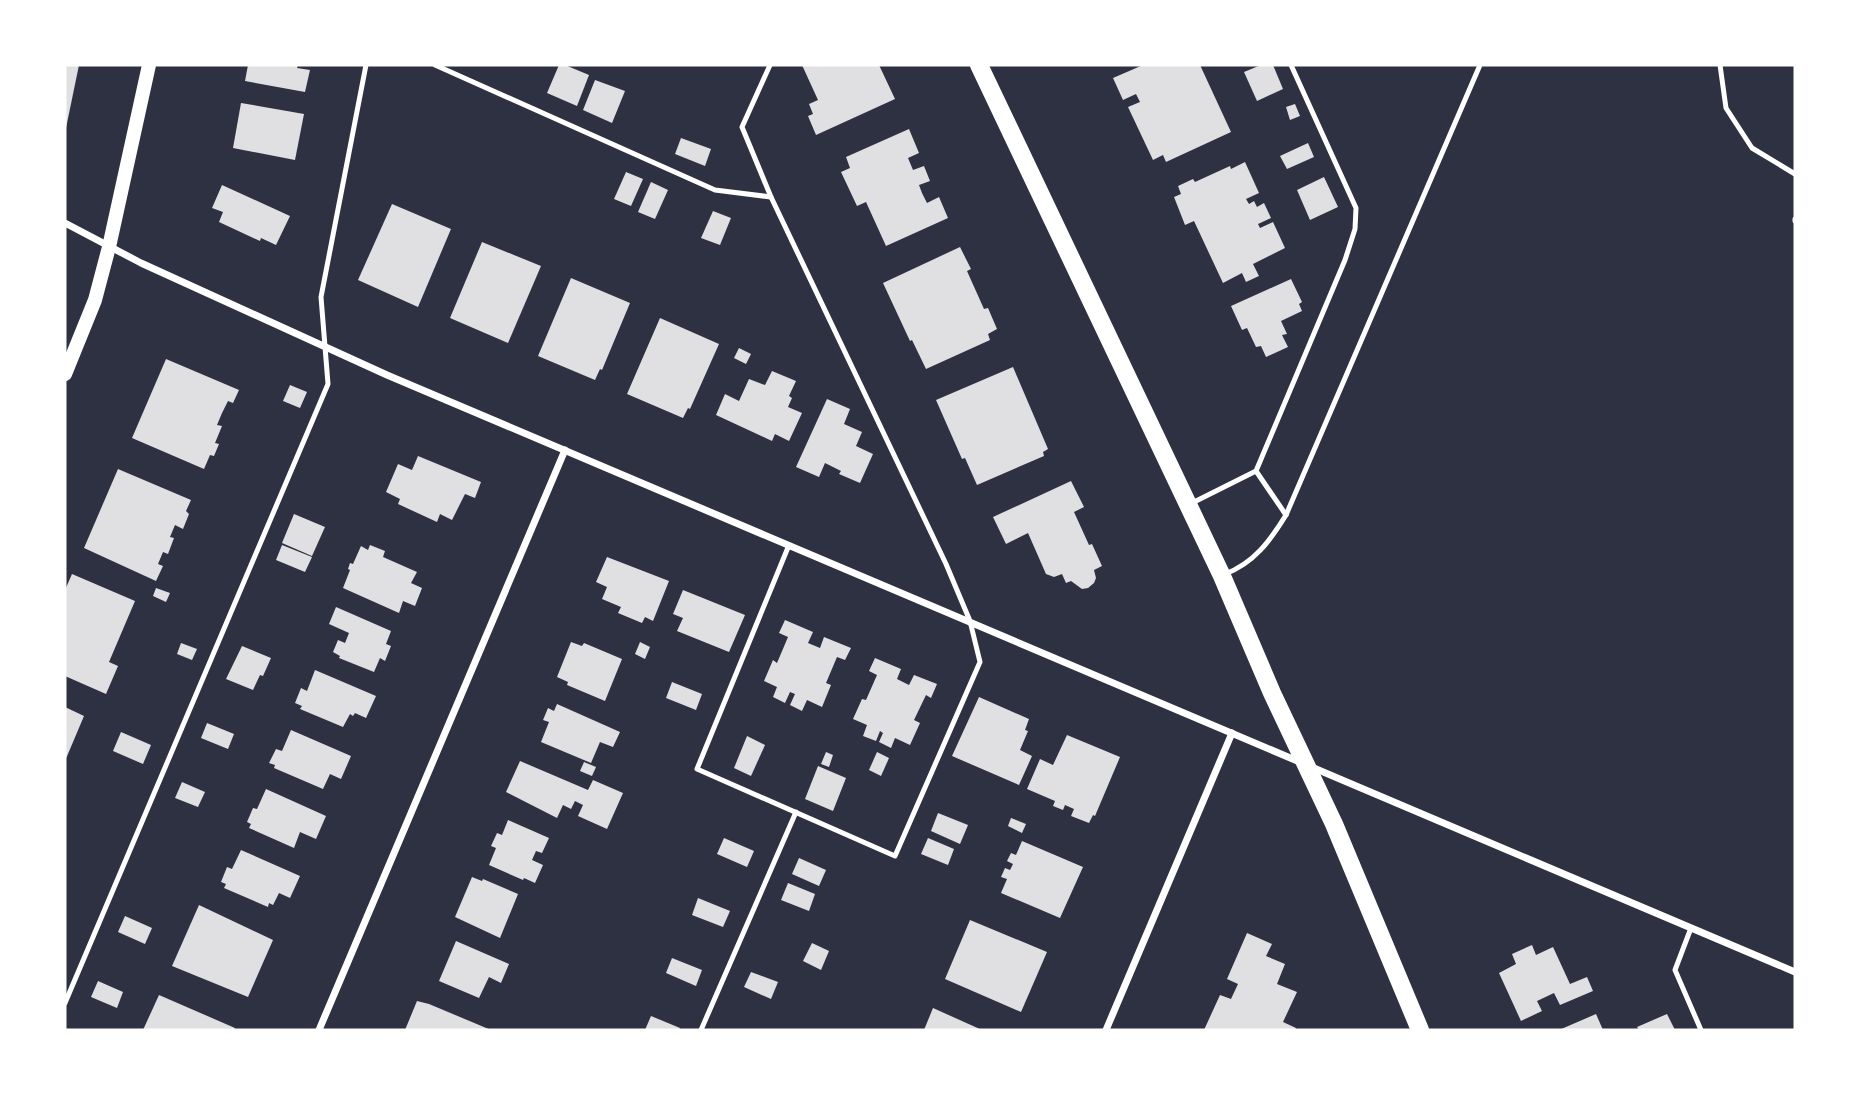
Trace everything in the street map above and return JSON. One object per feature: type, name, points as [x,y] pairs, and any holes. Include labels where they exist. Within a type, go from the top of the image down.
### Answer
[{"type":"main road","points":[[65,374],[95,300],[110,247],[149,65]]},
{"type":"main road","points":[[979,65],[1222,576],[1304,763],[1334,824],[1420,1030]]},
{"type":"street","points":[[65,223],[157,271],[565,450],[1795,972]]},
{"type":"street","points":[[319,1030],[565,450]]},
{"type":"street","points":[[1107,1030],[1232,733]]},
{"type":"lane","points":[[65,1003],[328,384],[321,298],[366,65]]},
{"type":"lane","points":[[435,65],[715,190],[771,197]]},
{"type":"lane","points":[[770,65],[741,127],[771,197],[946,564],[970,621],[980,662],[895,856],[697,769],[789,545]]},
{"type":"lane","points":[[1189,505],[1256,471],[1345,260],[1355,229],[1356,208],[1291,65]]},
{"type":"lane","points":[[1222,576],[1254,558],[1268,544],[1286,515],[1480,65]]},
{"type":"lane","points":[[1720,65],[1726,108],[1752,148],[1795,174]]},
{"type":"lane","points":[[1256,471],[1286,515]]},
{"type":"lane","points":[[701,1030],[796,812]]},
{"type":"lane","points":[[1691,928],[1675,970],[1701,1030]]},
{"type":"building","points":[[65,65],[79,65],[66,128],[65,128]]},
{"type":"building","points":[[248,65],[298,65],[297,68],[310,70],[305,92],[245,81]]},
{"type":"building","points":[[559,65],[589,75],[577,106],[547,93]]},
{"type":"building","points":[[802,65],[879,65],[895,99],[816,135],[808,116],[813,114],[809,104],[818,100]]},
{"type":"building","points":[[1143,65],[1200,65],[1231,132],[1166,162],[1163,155],[1153,160],[1128,107],[1140,102],[1136,94],[1123,100],[1113,78]]},
{"type":"building","points":[[1261,65],[1273,65],[1283,89],[1257,101],[1244,72]]},
{"type":"building","points":[[595,80],[625,91],[612,123],[583,110]]},
{"type":"building","points":[[241,103],[304,114],[295,160],[233,148]]},
{"type":"building","points":[[1295,104],[1300,116],[1290,120],[1286,107]]},
{"type":"building","points":[[909,129],[919,153],[908,158],[913,170],[924,166],[930,181],[919,185],[922,193],[927,203],[939,197],[948,218],[886,246],[866,202],[857,206],[841,172],[850,168],[846,157]]},
{"type":"building","points":[[681,138],[711,149],[705,166],[675,154]]},
{"type":"building","points":[[1308,143],[1314,157],[1287,169],[1280,156]]},
{"type":"building","points":[[1245,162],[1259,193],[1246,199],[1249,204],[1254,201],[1257,207],[1264,203],[1271,218],[1258,224],[1260,228],[1273,222],[1285,248],[1253,264],[1259,276],[1246,282],[1242,273],[1223,283],[1194,221],[1185,225],[1174,197],[1181,194],[1178,186]]},
{"type":"building","points":[[626,172],[643,179],[631,206],[614,199]]},
{"type":"building","points":[[1324,177],[1338,207],[1310,220],[1297,190]]},
{"type":"building","points":[[651,182],[668,190],[655,219],[638,212]]},
{"type":"building","points":[[222,185],[290,216],[276,245],[261,238],[260,241],[219,222],[223,212],[212,208]]},
{"type":"building","points":[[392,204],[451,229],[418,307],[358,280]]},
{"type":"building","points":[[713,211],[731,218],[720,245],[701,238]]},
{"type":"building","points":[[482,242],[541,266],[508,343],[450,318]]},
{"type":"building","points":[[960,247],[971,269],[967,271],[984,309],[988,308],[997,329],[988,334],[990,340],[926,369],[883,283]]},
{"type":"building","points":[[571,278],[630,303],[602,370],[600,369],[595,380],[538,356]]},
{"type":"building","points":[[1291,279],[1302,302],[1299,304],[1302,311],[1281,321],[1287,334],[1282,335],[1288,347],[1266,357],[1261,346],[1256,347],[1247,328],[1242,330],[1231,306]]},
{"type":"building","points":[[660,318],[719,344],[690,409],[688,408],[683,418],[627,394]]},
{"type":"building","points":[[739,348],[751,354],[746,364],[734,358]]},
{"type":"building","points":[[166,359],[239,390],[233,403],[228,401],[222,413],[217,425],[222,426],[215,443],[219,444],[204,469],[132,438]]},
{"type":"building","points":[[1013,367],[1048,449],[1043,452],[1044,456],[977,485],[965,458],[962,459],[936,400]]},
{"type":"building","points":[[772,371],[796,381],[789,396],[792,398],[788,407],[802,413],[789,441],[775,434],[772,441],[716,415],[725,394],[739,401],[749,379],[765,385]]},
{"type":"building","points":[[290,385],[307,392],[300,408],[283,401]]},
{"type":"building","points":[[827,399],[850,409],[844,424],[862,432],[856,446],[873,454],[860,483],[839,474],[841,471],[825,463],[819,477],[796,467]]},
{"type":"building","points":[[418,456],[481,482],[475,498],[465,494],[452,520],[440,514],[437,522],[398,504],[400,499],[386,492],[398,464],[412,470]]},
{"type":"building","points":[[118,469],[191,500],[183,529],[175,525],[168,554],[163,552],[158,564],[163,566],[156,581],[84,548]]},
{"type":"building","points":[[1071,481],[1084,507],[1074,512],[1102,566],[1094,570],[1094,583],[1082,589],[1071,581],[1066,583],[1062,574],[1054,577],[1046,574],[1028,533],[1006,544],[993,517]]},
{"type":"building","points":[[294,514],[325,527],[312,556],[282,543]]},
{"type":"building","points":[[282,545],[312,557],[305,572],[276,560]]},
{"type":"building","points":[[370,545],[385,551],[383,557],[417,572],[411,583],[422,588],[415,606],[403,601],[399,613],[343,588],[350,563],[353,564],[361,546],[368,550]]},
{"type":"building","points":[[607,557],[669,581],[653,621],[645,617],[642,623],[618,613],[621,607],[602,599],[607,587],[596,582]]},
{"type":"building","points":[[72,574],[135,601],[109,662],[118,666],[106,694],[65,676],[65,590]]},
{"type":"building","points":[[156,588],[170,593],[166,602],[153,596]]},
{"type":"building","points":[[683,590],[745,615],[729,652],[677,631],[683,618],[673,614]]},
{"type":"building","points":[[336,607],[391,631],[386,644],[391,646],[385,661],[380,658],[374,672],[339,658],[340,656],[333,652],[338,640],[345,643],[349,633],[329,624]]},
{"type":"building","points":[[785,620],[813,632],[808,643],[820,648],[824,637],[851,648],[845,660],[837,657],[826,683],[831,685],[822,707],[807,700],[802,711],[790,705],[795,694],[790,692],[785,703],[773,697],[777,687],[764,681],[773,660],[777,663],[788,637],[779,633]]},
{"type":"building","points":[[571,642],[582,646],[584,643],[622,659],[605,701],[567,685],[568,682],[557,677]]},
{"type":"building","points":[[640,642],[650,647],[645,659],[635,654]]},
{"type":"building","points":[[181,643],[197,649],[192,660],[177,654]]},
{"type":"building","points":[[242,646],[271,658],[253,690],[226,679]]},
{"type":"building","points":[[875,658],[901,669],[897,679],[909,685],[914,675],[937,684],[931,698],[926,695],[914,720],[920,723],[910,745],[895,738],[891,748],[879,742],[883,733],[880,731],[876,741],[863,736],[867,725],[853,719],[862,699],[866,700],[877,675],[869,671]]},
{"type":"building","points":[[315,670],[376,696],[366,718],[355,713],[353,716],[350,714],[343,727],[300,709],[302,706],[295,703],[301,688],[307,691]]},
{"type":"building","points":[[672,682],[702,694],[696,710],[666,698]]},
{"type":"building","points":[[979,697],[1029,719],[1025,730],[1028,731],[1020,750],[1032,756],[1019,785],[952,756]]},
{"type":"building","points":[[557,704],[620,732],[613,747],[600,742],[591,763],[541,742],[549,722],[543,720],[548,708],[554,711]]},
{"type":"building","points":[[65,707],[84,716],[65,761]]},
{"type":"building","points":[[207,723],[234,734],[228,749],[201,738]]},
{"type":"building","points":[[291,730],[351,756],[341,779],[330,774],[323,789],[274,768],[275,765],[269,763],[276,749],[282,751]]},
{"type":"building","points":[[121,732],[151,745],[143,764],[113,751]]},
{"type":"building","points":[[1067,735],[1120,757],[1095,816],[1093,815],[1089,823],[1071,816],[1074,809],[1065,805],[1063,810],[1053,806],[1055,801],[1027,789],[1040,759],[1053,765]]},
{"type":"building","points":[[747,736],[765,745],[751,776],[734,768]]},
{"type":"building","points":[[826,752],[833,755],[829,767],[821,764]]},
{"type":"building","points":[[877,752],[889,758],[881,776],[869,770]]},
{"type":"building","points":[[520,761],[588,790],[593,780],[623,793],[607,829],[578,816],[583,805],[575,801],[571,809],[563,805],[557,818],[506,792]]},
{"type":"building","points":[[584,762],[596,767],[592,776],[580,771]]},
{"type":"building","points":[[818,766],[846,778],[833,811],[805,799]]},
{"type":"building","points":[[182,782],[205,792],[198,807],[175,798]]},
{"type":"building","points":[[266,789],[326,816],[316,839],[300,832],[294,848],[249,828],[251,824],[247,822],[253,808],[257,809]]},
{"type":"building","points":[[938,813],[968,825],[960,844],[931,831]]},
{"type":"building","points":[[1011,818],[1026,824],[1022,833],[1008,826]]},
{"type":"building","points":[[508,820],[549,838],[542,853],[536,851],[532,860],[543,865],[535,883],[489,865],[496,848],[491,846],[497,833],[502,835]]},
{"type":"building","points":[[724,838],[754,851],[747,867],[717,854]]},
{"type":"building","points":[[928,838],[954,849],[948,865],[921,854]]},
{"type":"building","points":[[1022,841],[1083,867],[1060,918],[1001,893],[1007,879],[1001,877],[1005,868],[1010,870],[1013,864],[1007,861],[1011,853],[1016,855]]},
{"type":"building","points":[[241,850],[300,876],[290,898],[279,893],[273,905],[269,903],[268,907],[224,888],[226,884],[221,882],[227,867],[232,869]]},
{"type":"building","points":[[799,858],[826,870],[819,886],[792,874]]},
{"type":"building","points":[[472,877],[518,894],[500,938],[455,917]]},
{"type":"building","points":[[788,883],[815,894],[809,911],[781,900]]},
{"type":"building","points":[[698,898],[730,911],[723,927],[692,915]]},
{"type":"building","points":[[199,905],[273,940],[248,997],[172,966]]},
{"type":"building","points":[[125,916],[152,928],[145,944],[118,932]]},
{"type":"building","points":[[970,920],[1047,952],[1021,1012],[945,979]]},
{"type":"building","points":[[1247,933],[1272,944],[1266,956],[1285,964],[1277,984],[1297,992],[1283,1022],[1296,1028],[1295,1030],[1204,1030],[1220,995],[1231,999],[1238,984],[1227,979]]},
{"type":"building","points":[[456,941],[509,964],[501,983],[489,977],[479,998],[439,981]]},
{"type":"building","points":[[812,943],[829,951],[821,970],[803,961]]},
{"type":"building","points":[[1532,945],[1536,955],[1553,947],[1570,984],[1587,977],[1593,991],[1560,1005],[1554,993],[1537,1001],[1542,1011],[1521,1021],[1499,973],[1516,964],[1512,954]]},
{"type":"building","points":[[672,958],[702,970],[696,986],[666,973]]},
{"type":"building","points":[[751,972],[778,982],[771,999],[744,987]]},
{"type":"building","points":[[98,981],[123,992],[117,1008],[91,997]]},
{"type":"building","points":[[159,995],[235,1028],[143,1030]]},
{"type":"building","points":[[417,1001],[429,1004],[491,1030],[405,1030]]},
{"type":"building","points":[[933,1008],[982,1030],[924,1030]]},
{"type":"building","points":[[1596,1014],[1603,1030],[1559,1030]]},
{"type":"building","points":[[1667,1014],[1675,1030],[1639,1030],[1637,1027]]},
{"type":"building","points":[[651,1016],[680,1028],[645,1030]]}]
